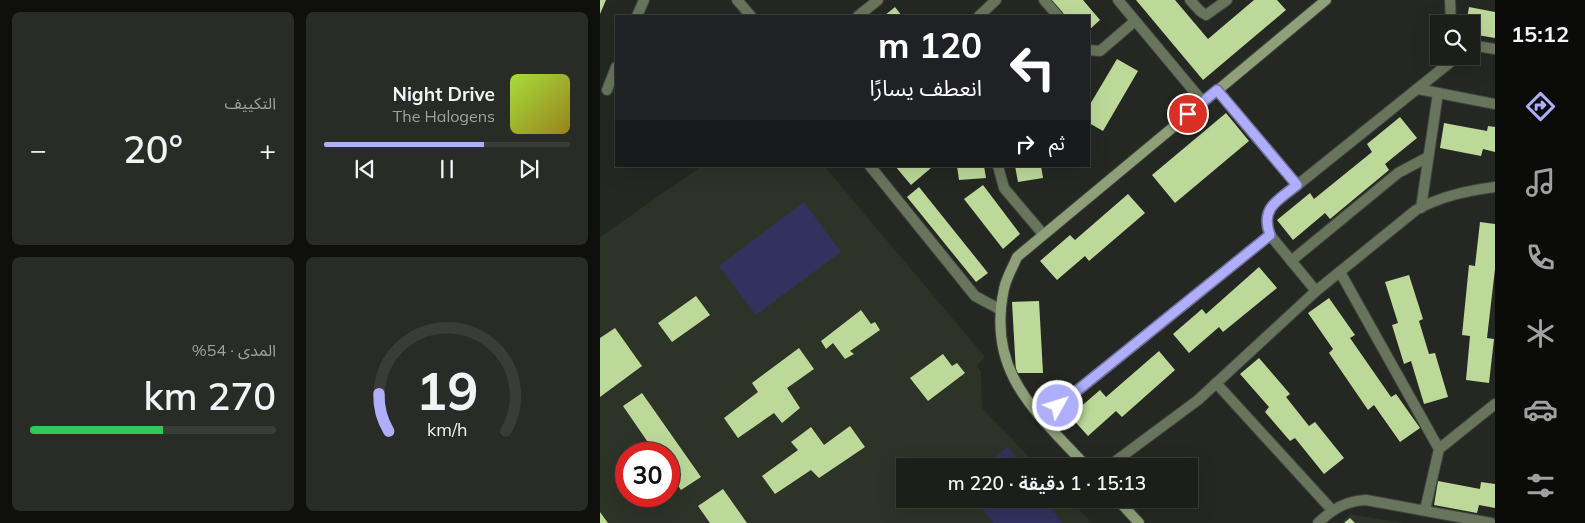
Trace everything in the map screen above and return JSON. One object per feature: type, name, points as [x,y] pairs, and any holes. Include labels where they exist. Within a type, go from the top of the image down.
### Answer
[{"type":"street","points":[[637,15],[644,0]]},
{"type":"street","points":[[737,0],[750,15]]},
{"type":"street","points":[[859,15],[878,0]]},
{"type":"street","points":[[980,15],[996,0]]},
{"type":"street","points":[[1044,0],[1057,15]]},
{"type":"street","points":[[1118,0],[1203,102]]},
{"type":"street","points":[[1190,0],[1206,15],[1227,0]]},
{"type":"street","points":[[1079,458],[1028,403],[1012,377],[1002,350],[1001,310],[1004,287],[1017,258],[1043,234],[1326,0]]},
{"type":"street","points":[[1450,0],[1451,15]]},
{"type":"street","points":[[1090,50],[1100,51],[1135,21]]},
{"type":"street","points":[[1480,46],[1495,49]]},
{"type":"street","points":[[1316,291],[1270,235],[1266,220],[1268,210],[1447,65]]},
{"type":"street","points":[[607,90],[615,70]]},
{"type":"street","points":[[1418,89],[1495,104]]},
{"type":"street","points":[[1217,90],[1297,185]]},
{"type":"street","points":[[1420,208],[1438,93]]},
{"type":"street","points":[[1291,261],[1398,173],[1428,157]]},
{"type":"street","points":[[871,167],[974,296],[1001,310]]},
{"type":"street","points":[[998,167],[1004,188],[1043,234]]},
{"type":"street","points":[[1121,458],[1198,400],[1316,291],[1420,208],[1434,200],[1467,191],[1495,187]]},
{"type":"street","points":[[1042,419],[1270,235]]},
{"type":"street","points":[[1340,272],[1439,450]]},
{"type":"street","points":[[1216,383],[1332,510]]},
{"type":"street","points":[[1426,510],[1439,450],[1495,404]]},
{"type":"street","points":[[1318,523],[1332,510],[1350,501],[1366,500],[1491,523]]},
{"type":"street","points":[[1125,508],[1139,523]]},
{"type":"shaded area","points":[[701,167],[825,167],[985,357],[977,366],[981,372],[982,408],[1030,458],[896,458],[896,508],[1078,508],[1092,523],[600,523],[600,237]]},
{"type":"shaded area","points":[[804,202],[841,252],[756,315],[719,266]]},
{"type":"shaded area","points":[[1008,447],[1016,458],[993,458]]},
{"type":"shaded area","points":[[982,508],[1051,508],[1062,523],[993,523]]},
{"type":"shaded area","points":[[1350,514],[1403,523],[1341,523]]},
{"type":"building","points":[[600,0],[606,0],[600,14]]},
{"type":"building","points":[[1049,0],[1083,0],[1100,20],[1090,29],[1090,15],[1062,15]]},
{"type":"building","points":[[1136,0],[1175,0],[1208,39],[1254,0],[1277,0],[1286,10],[1203,80]]},
{"type":"building","points":[[895,7],[901,15],[885,15]]},
{"type":"building","points":[[1469,7],[1495,12],[1495,38],[1480,36],[1480,15],[1468,15]]},
{"type":"building","points":[[1117,59],[1138,71],[1103,131],[1090,124],[1090,104]]},
{"type":"building","points":[[1226,113],[1249,141],[1175,203],[1152,175]]},
{"type":"building","points":[[1400,117],[1417,138],[1385,164],[1389,170],[1330,219],[1325,213],[1293,240],[1277,220],[1310,193],[1314,199],[1372,152],[1367,144]]},
{"type":"building","points":[[1444,123],[1487,131],[1488,126],[1495,127],[1495,152],[1483,149],[1481,156],[1440,148]]},
{"type":"building","points":[[896,167],[930,167],[931,168],[911,185]]},
{"type":"building","points":[[957,167],[984,167],[986,178],[959,180]]},
{"type":"building","points":[[1015,167],[1041,167],[1043,178],[1018,182]]},
{"type":"building","points":[[983,185],[1020,234],[1003,249],[964,199]]},
{"type":"building","points":[[919,187],[988,273],[976,282],[907,197]]},
{"type":"building","points":[[1128,194],[1145,213],[1089,261],[1085,256],[1057,280],[1040,261],[1070,235],[1075,240]]},
{"type":"building","points":[[1480,222],[1495,224],[1495,269],[1487,338],[1494,339],[1489,383],[1466,380],[1470,336],[1462,335],[1469,265],[1475,266]]},
{"type":"building","points":[[1259,267],[1277,288],[1223,332],[1219,327],[1189,353],[1173,334],[1202,309],[1206,314]]},
{"type":"building","points":[[1409,275],[1423,319],[1419,321],[1429,354],[1435,353],[1448,397],[1424,404],[1411,361],[1404,364],[1392,325],[1398,323],[1385,282]]},
{"type":"building","points":[[696,296],[710,315],[672,342],[658,323]]},
{"type":"building","points":[[1329,298],[1355,335],[1350,338],[1391,397],[1396,394],[1420,428],[1400,442],[1374,405],[1368,410],[1329,353],[1333,349],[1308,313]]},
{"type":"building","points":[[1039,301],[1043,373],[1016,373],[1012,302]]},
{"type":"building","points":[[861,310],[871,324],[875,322],[880,330],[850,351],[854,354],[845,359],[833,343],[826,349],[821,341]]},
{"type":"building","points":[[615,328],[642,366],[600,397],[600,338]]},
{"type":"building","points":[[799,348],[814,369],[787,388],[800,408],[782,423],[774,413],[738,438],[724,418],[758,392],[752,383]]},
{"type":"building","points":[[1159,351],[1175,370],[1122,417],[1116,411],[1088,436],[1070,416],[1100,390],[1106,397]]},
{"type":"building","points":[[943,354],[952,366],[957,363],[965,373],[928,401],[910,378]]},
{"type":"building","points":[[1259,358],[1290,394],[1286,397],[1309,426],[1315,422],[1344,458],[1324,474],[1295,438],[1290,441],[1265,412],[1269,407],[1240,374]]},
{"type":"building","points":[[642,393],[676,442],[648,442],[623,406]]},
{"type":"building","points":[[850,426],[865,447],[819,478],[811,470],[775,494],[762,476],[798,450],[791,442],[811,427],[824,445]]},
{"type":"building","points":[[680,447],[701,477],[681,490],[680,488]]},
{"type":"building","points":[[1438,481],[1480,489],[1481,482],[1495,484],[1495,508],[1479,505],[1477,513],[1434,505]]},
{"type":"building","points":[[723,489],[747,523],[710,523],[698,506]]},
{"type":"building","points":[[600,512],[608,523],[600,523]]},
{"type":"building","points":[[1350,518],[1355,523],[1344,523]]},
{"type":"route","points":[[1058,406],[1270,235],[1266,226],[1268,210],[1297,185],[1217,90],[1188,114]]}]
